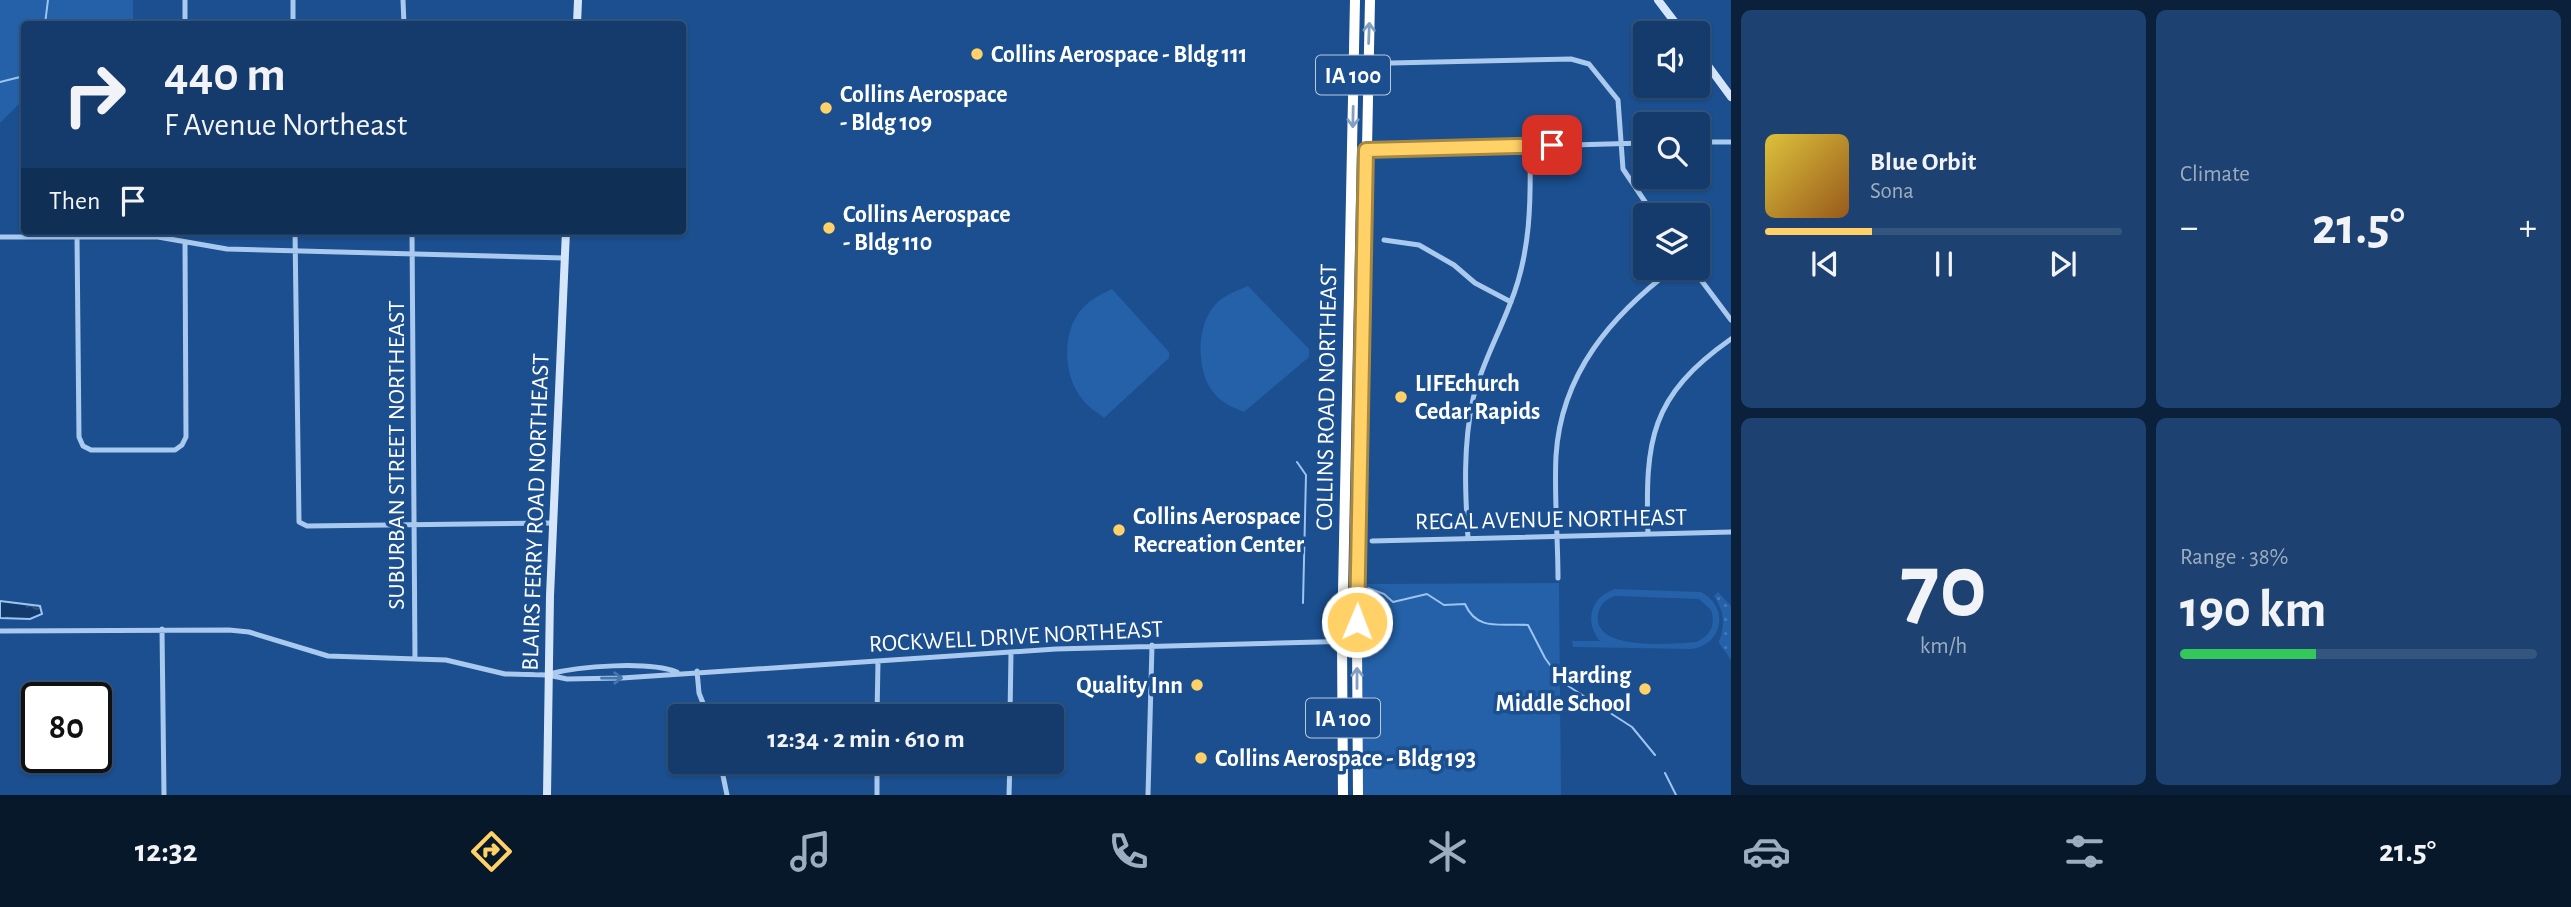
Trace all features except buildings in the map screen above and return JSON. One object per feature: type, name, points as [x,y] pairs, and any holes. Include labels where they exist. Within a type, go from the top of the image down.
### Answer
[{"type":"highway","name":"COLLINS ROAD NORTHEAST","points":[[1343,795],[1342,641],[1355,0]]},
{"type":"highway","name":"COLLINS ROAD NORTHEAST","points":[[1358,795],[1357,641],[1370,0]]},
{"type":"main road","points":[[576,21],[578,0]]},
{"type":"main road","points":[[1658,0],[1674,21]]},
{"type":"main road","points":[[1710,68],[1731,97]]},
{"type":"main road","name":"BLAIRS FERRY ROAD NORTHEAST","points":[[547,795],[552,523],[566,235]]},
{"type":"street","points":[[185,0],[185,21]]},
{"type":"street","points":[[293,0],[293,21]]},
{"type":"street","points":[[403,0],[404,21]]},
{"type":"street","points":[[1391,63],[1582,60],[1594,69],[1618,100],[1623,169],[1646,203]]},
{"type":"street","points":[[1710,142],[1731,142]]},
{"type":"street","points":[[1352,151],[1633,144]]},
{"type":"street","points":[[1468,538],[1465,456],[1470,417],[1483,365],[1511,302],[1529,232],[1530,146]]},
{"type":"street","points":[[295,235],[299,522],[307,526],[552,523]]},
{"type":"street","name":"SUBURBAN STREET NORTHEAST","points":[[412,235],[415,659]]},
{"type":"street","points":[[78,236],[79,437],[83,446],[91,450],[175,450],[182,445],[186,437],[185,242]]},
{"type":"street","points":[[0,237],[158,237],[227,249],[564,258]]},
{"type":"street","points":[[1384,240],[1419,245],[1454,265],[1475,283],[1511,302]]},
{"type":"street","points":[[1558,578],[1556,455],[1564,414],[1580,372],[1593,348],[1625,307],[1659,280]]},
{"type":"street","points":[[1701,280],[1731,320]]},
{"type":"street","points":[[1648,534],[1649,451],[1661,413],[1689,373],[1731,339]]},
{"type":"street","name":"REGAL AVENUE NORTHEAST","points":[[1372,541],[1731,532]]},
{"type":"street","points":[[162,629],[164,795]]},
{"type":"street","name":"ROCKWELL DRIVE NORTHEAST","points":[[0,631],[229,630],[249,632],[328,656],[446,660],[505,674],[548,675],[567,679],[622,678],[677,672],[1152,645],[1357,641]]},
{"type":"street","points":[[1148,795],[1152,645]]},
{"type":"street","points":[[1010,704],[1011,652]]},
{"type":"street","points":[[877,704],[878,661]]},
{"type":"street","name":"ROCKWELL DRIVE NORTHEAST","points":[[548,675],[567,670],[655,667],[677,672]]},
{"type":"street","points":[[697,671],[699,693],[703,704]]},
{"type":"street","points":[[723,774],[727,795]]},
{"type":"street","points":[[877,774],[877,795]]},
{"type":"street","points":[[1009,795],[1010,774]]},
{"type":"shaded area","points":[[0,0],[133,0],[133,21],[21,21],[21,102],[0,123]]},
{"type":"shaded area","points":[[1248,286],[1309,349],[1309,357],[1244,412],[1223,402],[1213,392],[1203,372],[1201,348],[1204,324],[1215,305],[1226,296]]},
{"type":"shaded area","points":[[1112,289],[1169,352],[1169,358],[1104,418],[1087,405],[1076,390],[1067,350],[1069,336],[1079,312],[1091,301]]},
{"type":"shaded area","points":[[1559,583],[1561,795],[1358,795],[1358,584]]},
{"type":"shaded area","points":[[1615,589],[1701,592],[1716,607],[1719,625],[1710,641],[1691,649],[1573,647],[1572,641],[1600,641],[1592,626],[1592,611],[1600,598]],"holes":[[[1615,596],[1699,599],[1711,610],[1713,620],[1705,637],[1696,642],[1636,643],[1608,635],[1600,627],[1598,615],[1601,605]]]},
{"type":"shaded area","points":[[1718,592],[1731,606],[1731,660],[1719,643],[1723,619],[1714,596]]},
{"type":"water","points":[[0,601],[40,606],[42,614],[30,619],[0,618]]},
{"type":"waterway","points":[[45,21],[48,0]]},
{"type":"waterway","points":[[0,82],[21,77]]},
{"type":"waterway","points":[[1297,462],[1306,475],[1303,603]]},
{"type":"waterway","points":[[1368,588],[1384,594],[1393,602],[1427,594],[1444,605],[1465,604],[1470,613],[1483,622],[1528,625],[1545,658],[1562,682],[1632,727],[1655,755]]},
{"type":"waterway","points":[[1665,773],[1676,795]]},
{"type":"place","name":"Collins Aerospace - Bldg 111","points":[[977,54]]},
{"type":"place","name":"Collins Aerospace - Bldg 109","points":[[826,108]]},
{"type":"place","name":"Collins Aerospace - Bldg 110","points":[[829,228]]},
{"type":"place","name":"LIFEchurch Cedar Rapids","points":[[1401,397]]},
{"type":"place","name":"Collins Aerospace Recreation Center","points":[[1119,530]]},
{"type":"place","name":"Quality Inn","points":[[1197,685]]},
{"type":"place","name":"Harding Middle School","points":[[1645,689]]},
{"type":"place","name":"Collins Aerospace - Bldg 193","points":[[1201,758]]},
{"type":"route","points":[[1357,622],[1366,150],[1552,145]]}]
